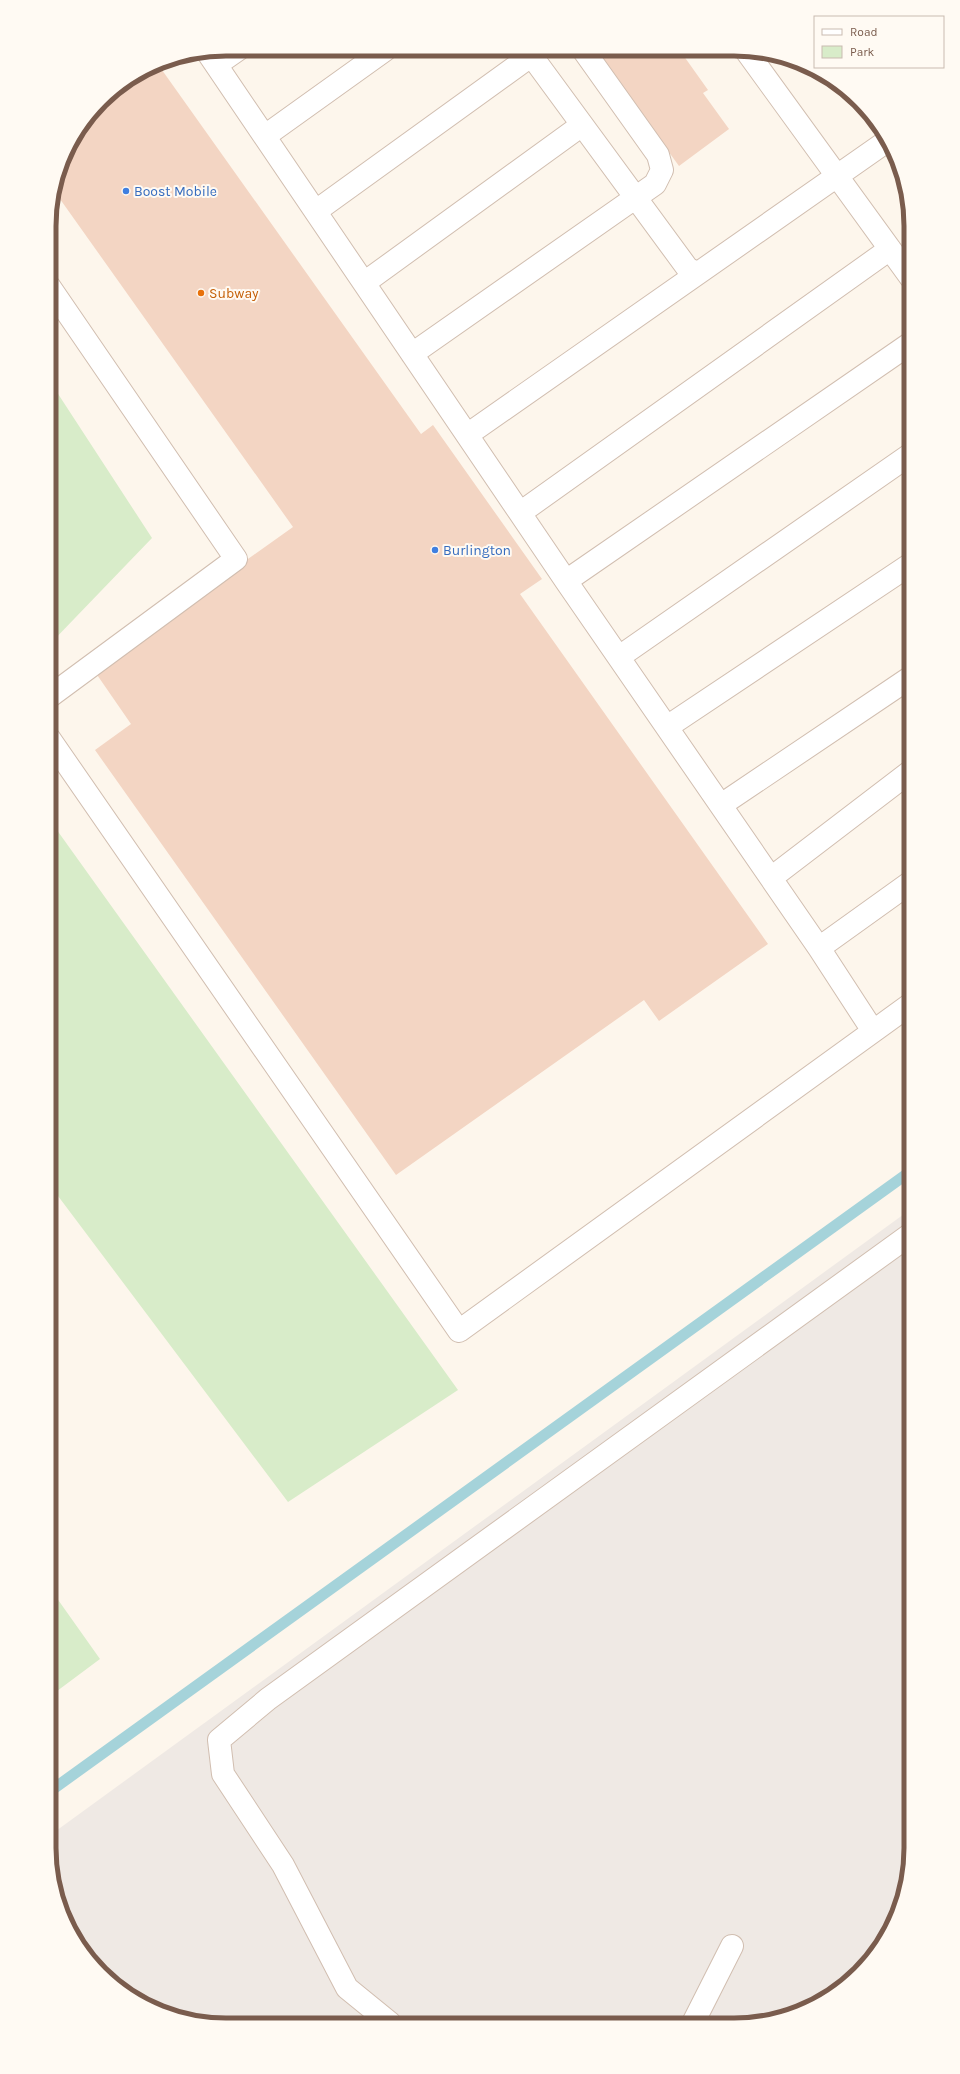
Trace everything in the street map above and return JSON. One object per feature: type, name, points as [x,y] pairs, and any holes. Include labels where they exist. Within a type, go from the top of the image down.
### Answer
[{"type":"lane","points":[[265,136],[377,56]]},
{"type":"lane","points":[[316,212],[526,56]]},
{"type":"lane","points":[[532,56],[688,269],[698,273]]},
{"type":"lane","points":[[412,354],[655,184],[662,170],[658,155],[588,56]]},
{"type":"lane","points":[[750,56],[904,268]]},
{"type":"lane","points":[[212,59],[566,581],[820,948],[873,1031]]},
{"type":"lane","points":[[364,283],[582,125]]},
{"type":"lane","points":[[467,435],[838,177],[883,144]]},
{"type":"lane","points":[[520,513],[890,249]]},
{"type":"lane","points":[[56,296],[236,559],[56,692]]},
{"type":"lane","points":[[566,581],[904,347]]},
{"type":"lane","points":[[619,657],[904,459]]},
{"type":"lane","points":[[667,727],[904,569]]},
{"type":"lane","points":[[721,805],[904,682]]},
{"type":"lane","points":[[56,748],[459,1331],[904,1009]]},
{"type":"lane","points":[[771,878],[904,776]]},
{"type":"lane","points":[[820,948],[904,887]]},
{"type":"lane","points":[[384,2018],[347,1988],[283,1865],[223,1774],[219,1740],[268,1699],[904,1239]]},
{"type":"lane","points":[[696,2018],[732,1946]]},
{"type":"shaded area","points":[[904,1214],[903,1871],[895,1903],[887,1923],[869,1952],[838,1983],[809,2001],[789,2009],[767,2015],[745,2018],[203,2017],[171,2009],[151,2001],[122,1983],[91,1952],[73,1923],[65,1903],[57,1871],[56,1831]]},
{"type":"green space","points":[[56,391],[152,538],[56,638]]},
{"type":"green space","points":[[56,829],[458,1390],[288,1502],[56,1193]]},
{"type":"green space","points":[[56,1597],[100,1659],[56,1692]]},
{"type":"building","points":[[599,56],[684,56],[708,90],[703,93],[729,129],[679,166]]},
{"type":"building","points":[[161,69],[421,434],[433,425],[542,579],[520,594],[768,944],[659,1021],[644,1000],[396,1175],[95,750],[131,724],[93,669],[293,527],[58,197],[65,171],[73,151],[91,122],[122,91],[151,73]]},
{"type":"waterway","points":[[56,1787],[904,1176]]},
{"type":"place","name":"Boost Mobile","points":[[126,191]]},
{"type":"place","name":"Subway","points":[[201,293]]},
{"type":"place","name":"Burlington","points":[[435,550]]}]
